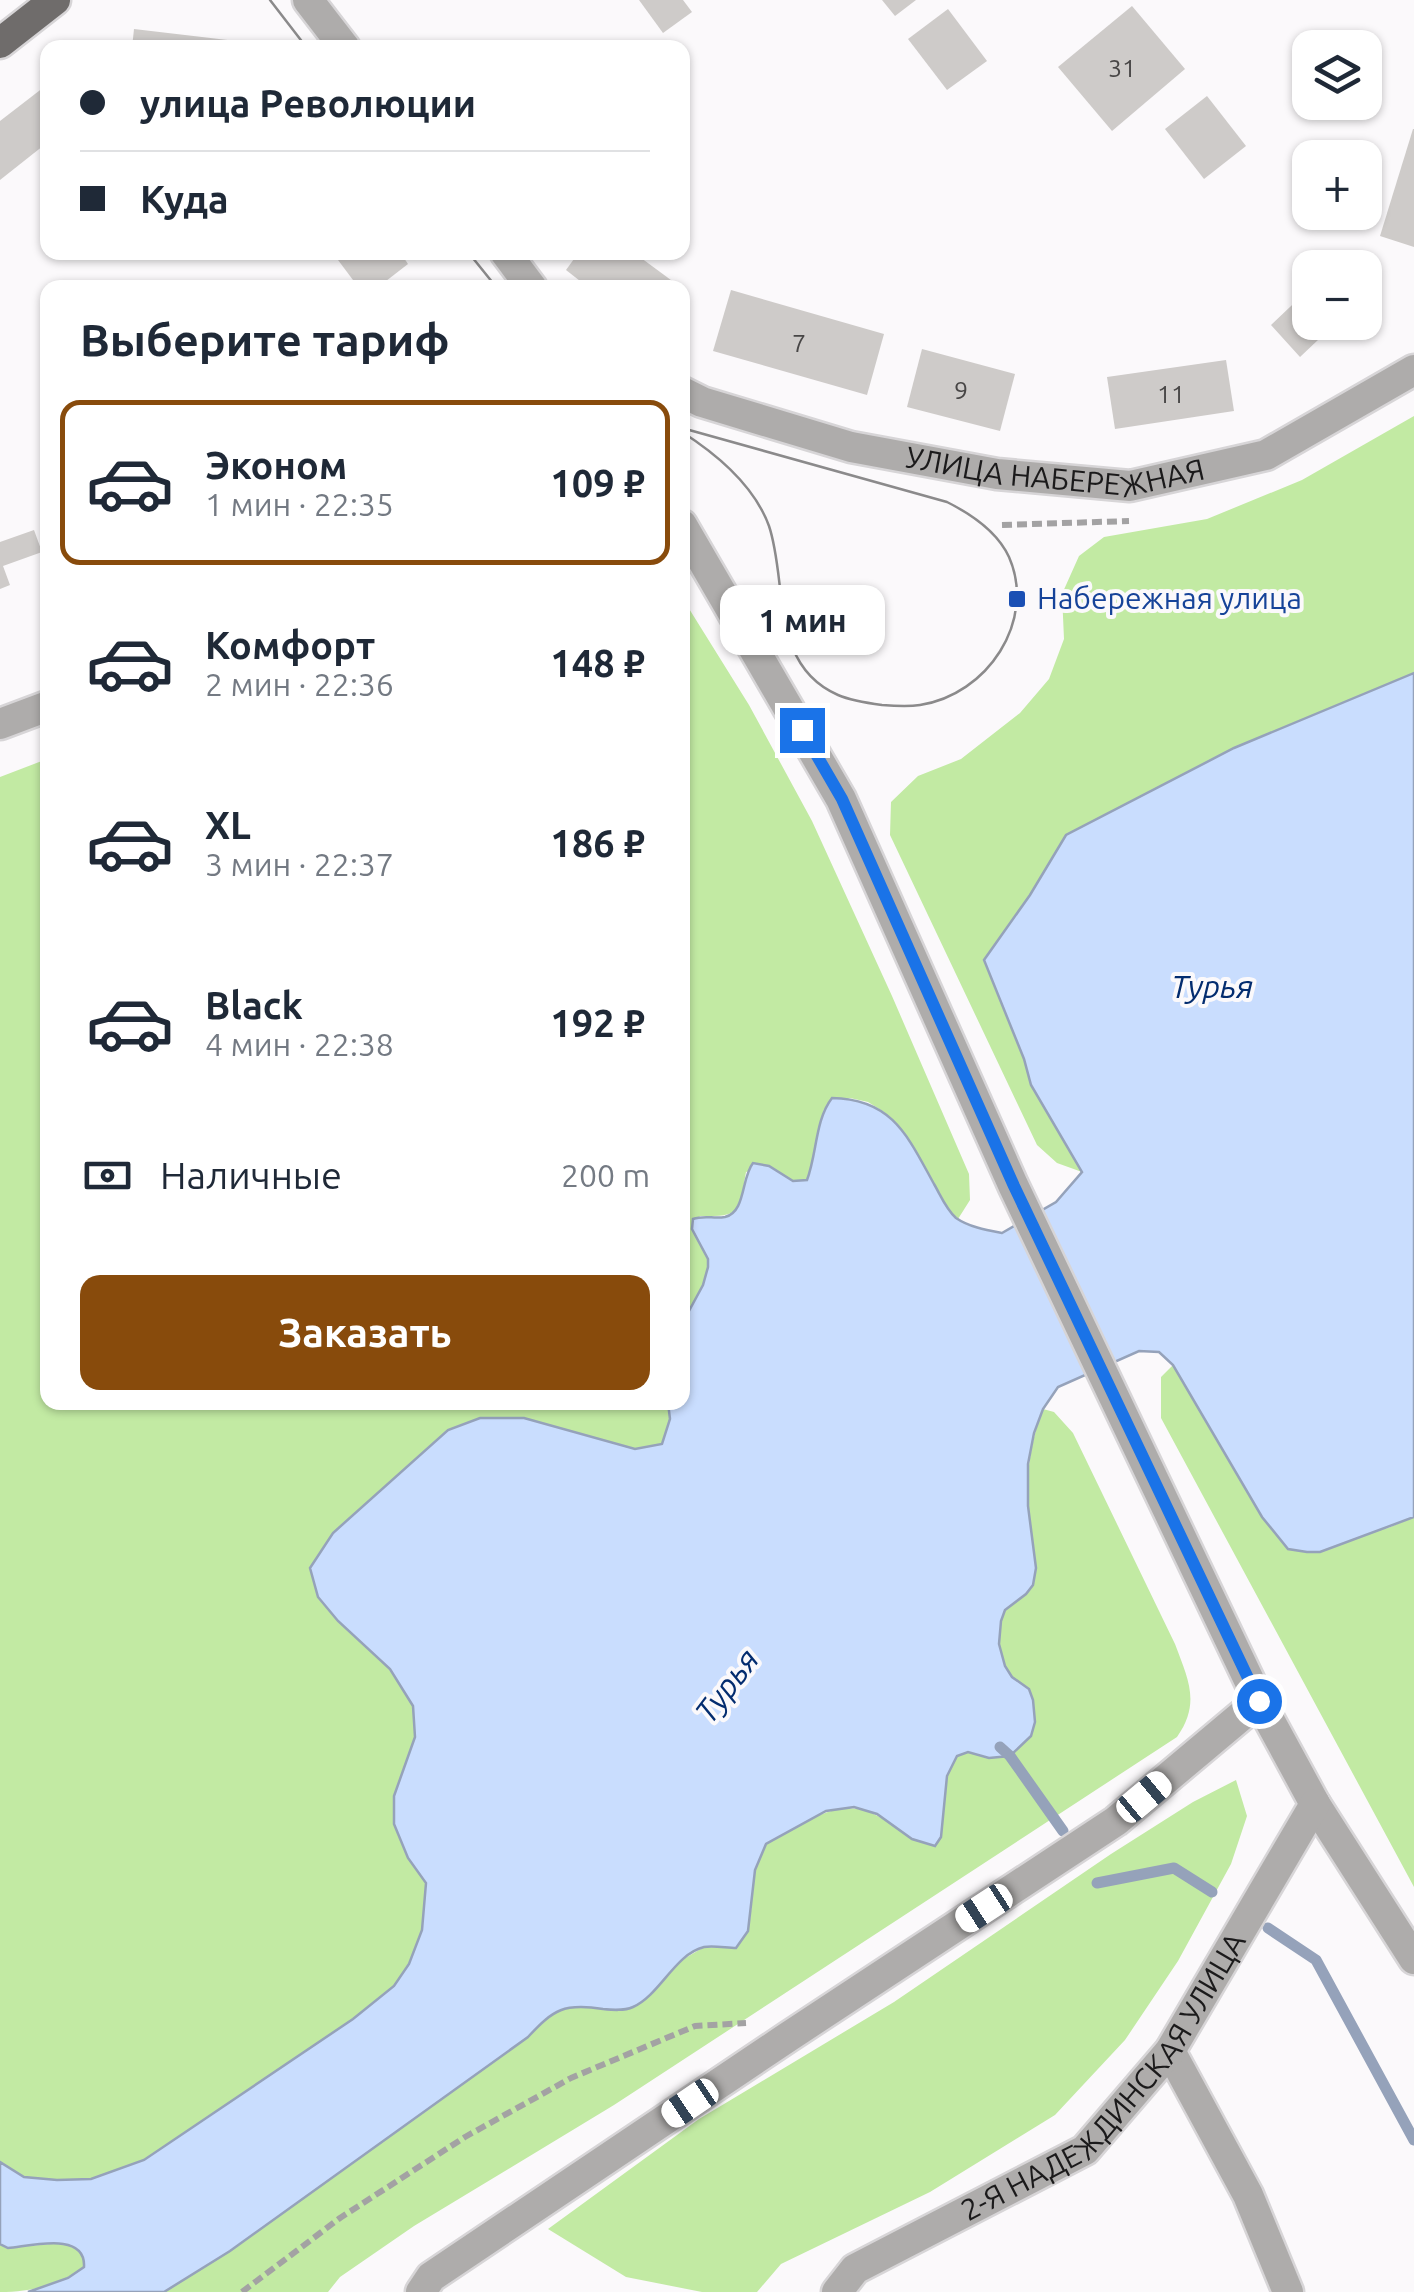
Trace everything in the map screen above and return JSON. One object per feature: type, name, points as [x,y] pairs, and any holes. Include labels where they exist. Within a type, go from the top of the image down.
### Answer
[{"type":"main road","points":[[0,43],[55,0]]},
{"type":"street","points":[[308,0],[340,40]]},
{"type":"street","name":"УЛИЦА НАБЕРЕЖНАЯ","points":[[690,396],[851,447],[997,474],[1130,486],[1266,456],[1414,370]]},
{"type":"street","points":[[690,539],[842,799],[1014,1186],[1259,1701],[1316,1804],[1414,1959]]},
{"type":"street","points":[[0,724],[40,709]]},
{"type":"street","points":[[421,2292],[431,2277],[1116,1821],[1259,1701]]},
{"type":"street","name":"2-Я НАДЕЖДИНСКАЯ УЛИЦА","points":[[837,2292],[856,2269],[1085,2150],[1170,2050],[1316,1804]]},
{"type":"street","points":[[1170,2050],[1248,2195],[1288,2292]]},
{"type":"path","points":[[242,2292],[340,2218],[465,2137],[571,2078],[695,2026],[764,2022],[788,2037]]},
{"type":"green space","points":[[1414,416],[1414,673],[1234,748],[1066,835],[1030,895],[1024,1059],[1031,1085],[1082,1172],[1057,1163],[1037,1145],[890,835],[891,802],[918,776],[961,759],[1020,713],[1049,679],[1064,639],[1062,594],[1079,556],[1104,537],[1207,519],[1302,480]]},
{"type":"green space","points":[[690,610],[749,705],[812,821],[969,1174],[970,1200],[958,1219],[884,1112],[868,1102],[850,1098],[824,1109],[807,1181],[793,1181],[769,1166],[746,1172],[740,1203],[732,1213],[700,1216],[692,1229],[705,1251],[708,1266],[690,1310]]},
{"type":"green space","points":[[40,762],[40,1410],[669,1410],[670,1419],[662,1444],[635,1449],[524,1418],[480,1418],[448,1430],[318,1597],[390,1669],[413,1706],[415,1737],[394,1796],[394,1824],[408,1858],[426,1882],[422,1930],[409,1964],[394,1986],[353,2019],[144,2160],[91,2179],[24,2177],[0,2162],[0,777]]},
{"type":"green space","points":[[1173,1365],[1262,1517],[1288,1549],[1388,1528],[1414,1517],[1414,1887],[1161,1418],[1161,1377]]},
{"type":"green space","points":[[1043,1409],[1054,1412],[1073,1433],[1175,1644],[1190,1691],[1189,1713],[1177,1737],[614,2105],[414,2226],[340,2277],[328,2292],[164,2292],[230,2251],[528,2037],[556,2011],[583,2006],[613,2010],[645,1999],[682,1960],[704,1947],[736,1948],[748,1929],[757,1863],[766,1845],[777,1836],[817,1816],[846,1808],[883,1819],[912,1839],[941,1837],[947,1776],[957,1756],[968,1752],[989,1758],[1029,1689],[1012,1677],[1005,1666],[999,1630],[1006,1610],[1026,1594],[1028,1477]]},
{"type":"green space","points":[[1236,1780],[1247,1816],[1231,1864],[1178,1961],[1125,2040],[1055,2115],[930,2192],[781,2264],[757,2292],[702,2292],[626,2277],[548,2229],[699,2119],[894,2002],[1111,1854]]},
{"type":"green space","points":[[60,2243],[82,2252],[85,2267],[44,2286],[0,2292],[0,2244],[8,2248]]},
{"type":"water","name":"Турья","points":[[1414,673],[1414,1517],[1320,1552],[1288,1549],[1262,1517],[1173,1365],[1159,1352],[1139,1351],[1058,1387],[1043,1409],[1028,1464],[1028,1506],[1036,1568],[1033,1585],[1005,1610],[999,1644],[1012,1677],[1029,1689],[1035,1722],[1031,1736],[1010,1756],[989,1758],[968,1752],[957,1756],[947,1776],[941,1837],[935,1846],[912,1839],[877,1814],[854,1807],[826,1811],[766,1844],[755,1870],[748,1931],[736,1948],[708,1946],[694,1951],[651,1994],[630,2008],[578,2007],[553,2014],[528,2037],[230,2251],[164,2292],[28,2292],[68,2278],[84,2267],[82,2256],[76,2249],[55,2243],[8,2248],[0,2244],[0,2162],[24,2177],[57,2180],[91,2179],[144,2160],[353,2019],[394,1986],[409,1964],[422,1930],[426,1883],[408,1858],[394,1824],[394,1796],[415,1737],[413,1706],[390,1669],[318,1597],[310,1568],[333,1533],[448,1430],[480,1418],[524,1418],[635,1449],[662,1444],[669,1410],[690,1410],[690,1309],[708,1267],[708,1259],[692,1229],[693,1219],[732,1214],[753,1163],[769,1166],[793,1181],[807,1180],[822,1116],[832,1098],[870,1105],[896,1124],[916,1151],[949,1211],[966,1224],[1002,1233],[1056,1202],[1082,1172],[1031,1085],[984,960],[1066,835],[1234,748]]},
{"type":"building","points":[[639,0],[683,0],[692,12],[663,33]]},
{"type":"building","points":[[882,0],[916,0],[895,16]]},
{"type":"building","points":[[1132,6],[1185,69],[1112,131],[1058,67]]},
{"type":"building","points":[[948,9],[987,61],[947,90],[908,39]]},
{"type":"building","points":[[134,29],[228,40],[133,40]]},
{"type":"building","points":[[40,90],[40,148],[0,180],[0,121]]},
{"type":"building","points":[[1207,96],[1246,146],[1204,179],[1165,129]]},
{"type":"building","points":[[1414,129],[1414,247],[1380,236]]},
{"type":"building","points":[[338,260],[405,260],[408,264],[387,280],[353,280]]},
{"type":"building","points":[[573,260],[644,260],[671,280],[579,280],[566,270]]},
{"type":"building","points":[[731,290],[884,334],[867,395],[713,351]]},
{"type":"building","points":[[1292,305],[1292,340],[1318,340],[1300,357],[1271,325]]},
{"type":"building","points":[[922,349],[1015,374],[1000,431],[907,407]]},
{"type":"building","points":[[1226,360],[1234,411],[1115,429],[1107,377]]},
{"type":"building","points":[[34,530],[40,553],[3,566],[10,585],[0,589],[0,542]]},
{"type":"waterway","points":[[1000,1747],[1063,1831]]},
{"type":"waterway","points":[[1097,1883],[1174,1868],[1212,1892]]},
{"type":"waterway","points":[[1268,1928],[1316,1960],[1414,2140]]},
{"type":"tram line","points":[[270,0],[301,40]]},
{"type":"tram line","points":[[474,260],[491,280]]},
{"type":"tram line","points":[[690,430],[947,502],[974,518],[1004,548],[1016,581],[1011,629],[1000,651],[966,687],[920,705],[854,700],[816,681],[801,664],[791,643],[775,548],[762,511],[733,472],[690,438]]},
{"type":"place","name":"Набережная улица","points":[[1017,599]]},
{"type":"route","points":[[802,730],[842,799],[1014,1186],[1259,1701]]}]
